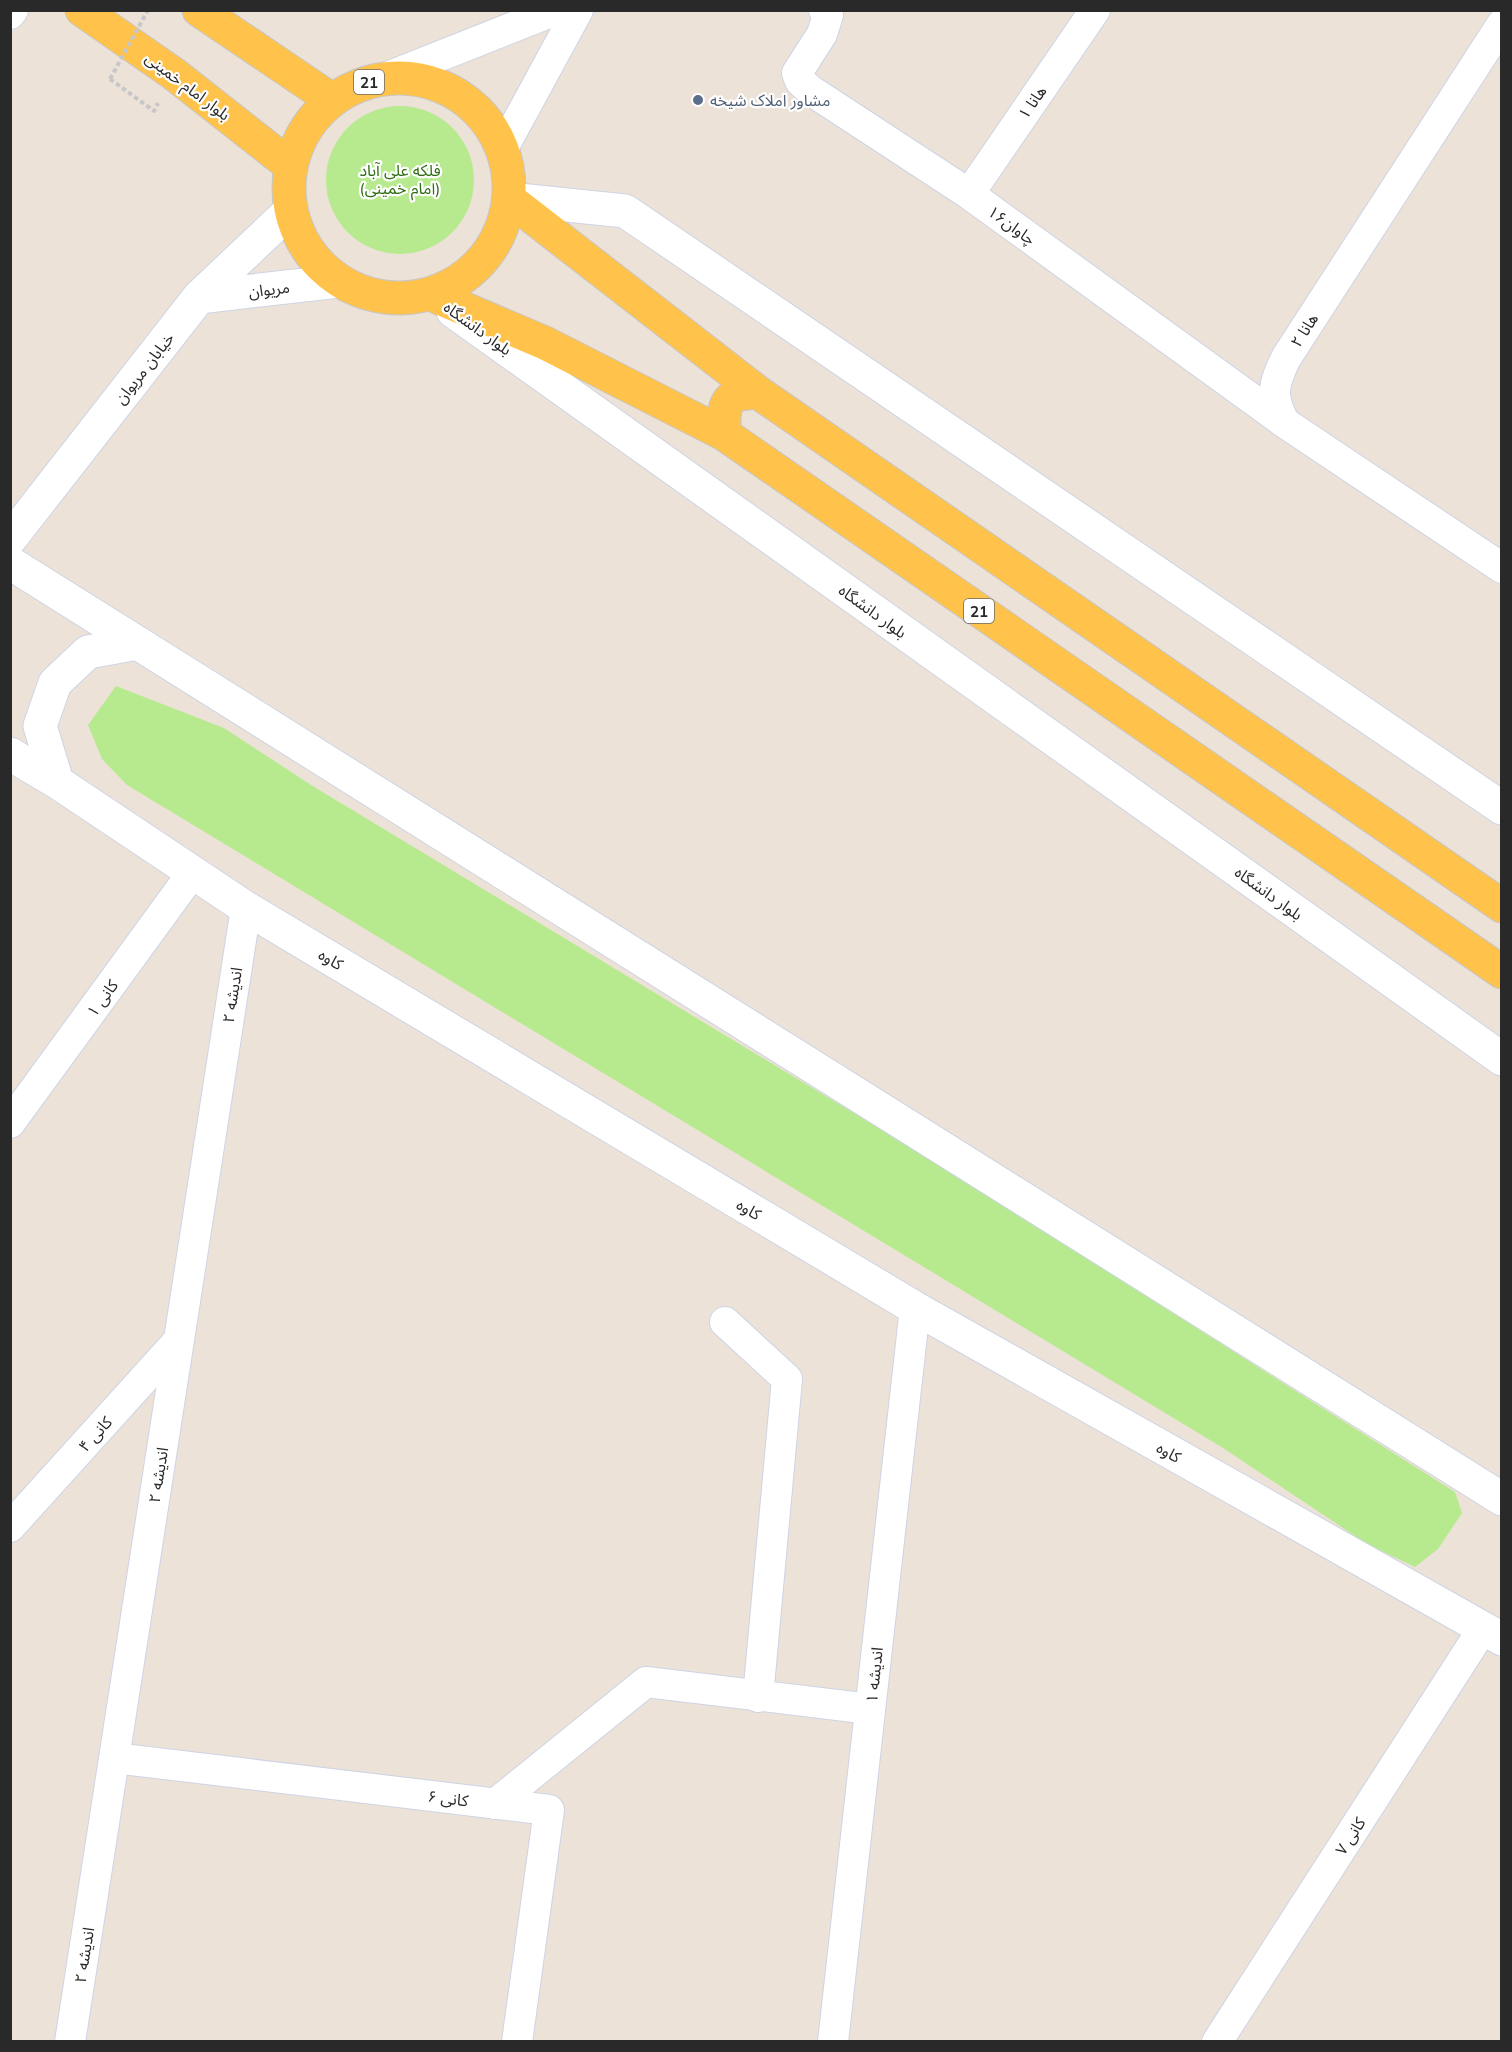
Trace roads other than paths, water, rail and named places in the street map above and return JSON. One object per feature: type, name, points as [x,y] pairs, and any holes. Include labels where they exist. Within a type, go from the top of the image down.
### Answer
[{"type":"main road","name":"بلوار امام خمینی","points":[[82,10],[174,74],[291,166]]},
{"type":"main road","name":"21","points":[[199,10],[332,100]]},
{"type":"main road","name":"21","points":[[385,78],[414,78],[443,85],[468,100],[489,122],[502,148],[509,173],[509,199],[503,224],[496,240],[475,268],[454,284],[430,294],[406,298],[383,297],[360,291],[339,280],[322,267],[308,250],[291,210],[289,188],[291,166],[299,140],[313,118],[332,100],[357,86],[385,78]]},
{"type":"main road","points":[[509,199],[759,393],[1502,906]]},
{"type":"main road","name":"بلوار دانشگاه","points":[[430,294],[545,343],[724,434],[1502,972]]},
{"type":"main road","points":[[724,434],[723,413],[730,399],[741,392],[759,393]]},
{"type":"street","points":[[385,78],[556,10]]},
{"type":"street","points":[[502,148],[578,10]]},
{"type":"street","name":"چاوان۱۶","points":[[824,10],[828,15],[822,34],[797,73],[800,81],[810,90],[969,194],[1285,423]]},
{"type":"street","name":"هانا ۱","points":[[969,194],[1095,10]]},
{"type":"street","name":"هانا ۲","points":[[1285,423],[1276,407],[1273,391],[1286,358],[1502,24]]},
{"type":"street","points":[[509,199],[625,211],[1502,808]]},
{"type":"street","name":"خیابان مریوان","points":[[10,539],[199,297],[291,210]]},
{"type":"street","name":"مریوان","points":[[199,297],[339,280]]},
{"type":"street","name":"بلوار دانشگاه","points":[[430,294],[1502,1059]]},
{"type":"street","points":[[1285,423],[1502,568]]},
{"type":"street","points":[[10,563],[1502,1499]]},
{"type":"street","points":[[57,782],[40,726],[54,683],[88,652],[138,644]]},
{"type":"street","name":"کاوه","points":[[10,754],[57,782],[246,908],[915,1308],[1492,1635]]},
{"type":"street","name":"کانی ۱","points":[[10,1123],[193,872]]},
{"type":"street","name":"اندیشه ۲","points":[[70,2042],[246,908]]},
{"type":"street","name":"اندیشه ۱","points":[[834,2042],[915,1308]]},
{"type":"street","points":[[725,1323],[787,1378],[758,1697]]},
{"type":"street","name":"کانی ۴","points":[[10,1527],[179,1340]]},
{"type":"street","name":"کانی ۷","points":[[1217,2042],[1492,1635]]},
{"type":"street","points":[[495,1804],[646,1682],[870,1709]]},
{"type":"street","name":"کانی ۶","points":[[114,1758],[549,1810],[518,2042]]},
{"type":"place","name":"مشاور املاک شیخه","points":[[698,100]]},
{"type":"park label","name":"فلکه علی آباد (امام خمینی)","points":[[400,179]]}]
